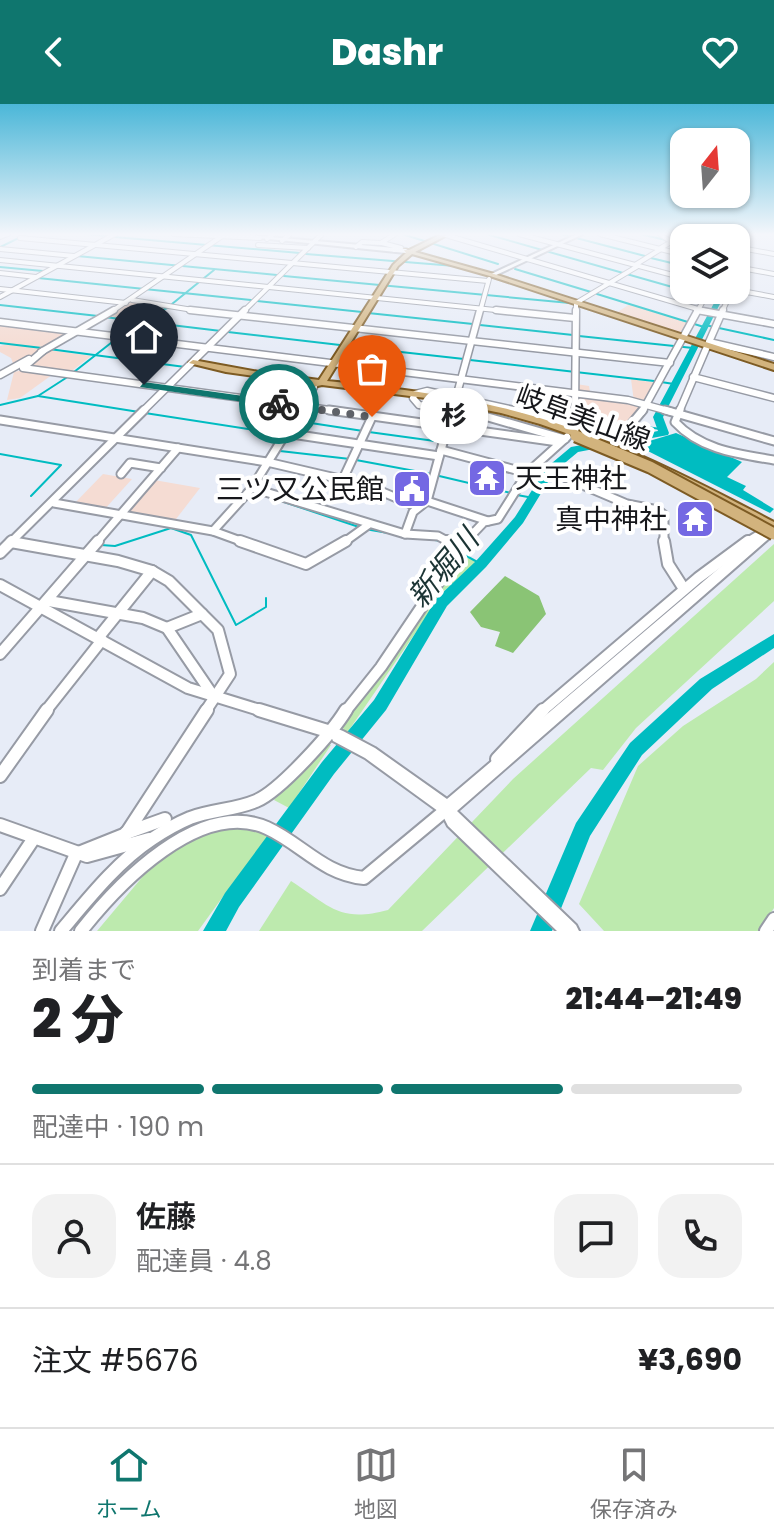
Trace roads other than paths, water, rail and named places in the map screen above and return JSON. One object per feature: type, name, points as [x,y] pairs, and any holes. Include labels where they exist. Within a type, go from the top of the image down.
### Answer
[{"type":"main road","points":[[317,383],[388,273]]},
{"type":"main road","points":[[473,273],[774,366]]},
{"type":"main road","name":"岐阜美山線","points":[[192,364],[454,402],[516,418],[571,434],[650,467],[771,530]]},
{"type":"street","points":[[0,273],[37,277]]},
{"type":"street","points":[[0,297],[45,273]]},
{"type":"street","points":[[120,273],[575,318]]},
{"type":"street","points":[[0,375],[129,301],[169,273]]},
{"type":"street","points":[[0,553],[54,503],[283,273]]},
{"type":"street","points":[[384,273],[490,278],[501,273]]},
{"type":"street","points":[[573,273],[700,310],[774,324]]},
{"type":"street","points":[[427,501],[488,521],[498,519],[527,473],[571,434],[575,393],[576,303],[624,273]]},
{"type":"street","points":[[405,534],[418,507],[427,501],[490,278]]},
{"type":"street","points":[[0,289],[670,363]]},
{"type":"street","points":[[750,293],[774,297]]},
{"type":"street","points":[[43,351],[23,368],[448,427],[596,433],[628,428],[649,405],[682,337],[703,304]]},
{"type":"street","points":[[0,322],[575,393],[649,405],[676,413],[774,444],[771,461],[727,451],[680,429],[675,422],[676,413],[725,304]]},
{"type":"street","points":[[709,344],[774,357]]},
{"type":"street","points":[[0,375],[2,364]]},
{"type":"street","points":[[693,377],[774,398]]},
{"type":"street","points":[[213,531],[252,488],[317,383]]},
{"type":"street","points":[[454,402],[523,411],[571,434]]},
{"type":"street","points":[[454,402],[516,422],[571,434]]},
{"type":"street","points":[[343,479],[372,417]]},
{"type":"street","points":[[0,420],[267,462],[343,479],[418,507]]},
{"type":"street","points":[[285,433],[471,456],[527,473]]},
{"type":"street","points":[[0,654],[178,448]]},
{"type":"street","points":[[121,474],[130,463],[161,468]]},
{"type":"street","points":[[566,478],[627,504],[658,510],[664,515],[665,551],[677,583],[684,589]]},
{"type":"street","points":[[252,488],[368,525],[405,534],[438,536],[460,547]]},
{"type":"street","points":[[54,503],[213,531],[306,564],[368,525]]},
{"type":"street","points":[[61,931],[97,888],[150,840],[208,811],[254,802],[275,791],[321,739],[335,734],[355,697],[381,667],[460,547],[488,521]]},
{"type":"street","points":[[490,776],[495,761],[528,722],[736,547],[771,530]]},
{"type":"street","points":[[81,931],[142,867],[184,838],[222,822],[251,822],[267,828],[332,870],[364,878],[451,815],[457,798],[490,776],[771,530]]},
{"type":"street","points":[[11,542],[85,558],[118,561],[152,571],[169,581],[218,630],[230,674],[126,834]]},
{"type":"street","points":[[0,776],[117,614],[152,571]]},
{"type":"street","points":[[0,585],[45,605],[188,688],[273,712],[335,734],[370,753],[451,815],[570,931]]},
{"type":"street","points":[[45,605],[143,618],[167,628],[214,697]]},
{"type":"street","points":[[167,628],[202,614]]},
{"type":"street","points":[[251,822],[254,802]]},
{"type":"street","points":[[42,931],[76,854],[165,819]]},
{"type":"street","points":[[0,825],[87,856],[144,838],[150,840]]},
{"type":"street","points":[[0,889],[34,838]]},
{"type":"street","points":[[766,931],[774,919]]},
{"type":"water","points":[[676,433],[742,462],[727,477],[746,486],[743,490],[774,509],[770,513],[636,445]]},
{"type":"waterway","points":[[185,293],[211,273]]},
{"type":"waterway","points":[[252,273],[277,275]]},
{"type":"waterway","points":[[527,273],[591,292]]},
{"type":"waterway","points":[[622,273],[670,286]]},
{"type":"waterway","points":[[284,276],[570,303]]},
{"type":"waterway","points":[[38,278],[185,293]]},
{"type":"waterway","points":[[172,304],[185,293]]},
{"type":"waterway","points":[[185,293],[251,300]]},
{"type":"waterway","points":[[597,294],[704,327]]},
{"type":"waterway","points":[[257,301],[362,312]]},
{"type":"waterway","name":"新堀川","points":[[214,931],[232,900],[328,768],[380,705],[442,602],[481,564],[519,520],[550,470],[575,449],[664,433],[658,417],[717,304]]},
{"type":"waterway","points":[[0,305],[98,316]]},
{"type":"waterway","points":[[139,321],[167,308]]},
{"type":"waterway","points":[[368,313],[473,324]]},
{"type":"waterway","points":[[104,317],[139,321]]},
{"type":"waterway","points":[[121,335],[139,321]]},
{"type":"waterway","points":[[139,321],[221,331]]},
{"type":"waterway","points":[[480,325],[573,335]]},
{"type":"waterway","points":[[705,325],[774,340]]},
{"type":"waterway","points":[[228,332],[340,345]]},
{"type":"waterway","points":[[579,336],[693,348]]},
{"type":"waterway","points":[[95,355],[116,339]]},
{"type":"waterway","points":[[0,343],[42,348]]},
{"type":"waterway","points":[[347,346],[464,359]]},
{"type":"waterway","points":[[49,349],[95,355]]},
{"type":"waterway","points":[[74,372],[95,355]]},
{"type":"waterway","points":[[95,355],[185,367]]},
{"type":"waterway","points":[[470,360],[654,381]]},
{"type":"waterway","points":[[38,396],[69,376]]},
{"type":"waterway","points":[[661,382],[674,384]]},
{"type":"waterway","points":[[0,405],[38,396]]},
{"type":"waterway","points":[[38,396],[139,412]]},
{"type":"waterway","points":[[145,413],[281,434]]},
{"type":"waterway","points":[[578,418],[627,425]]},
{"type":"waterway","points":[[298,421],[363,431]]},
{"type":"waterway","points":[[634,425],[660,429]]},
{"type":"waterway","points":[[369,432],[442,442]]},
{"type":"waterway","points":[[280,451],[350,459]]},
{"type":"waterway","points":[[0,454],[61,465],[31,496]]},
{"type":"waterway","points":[[356,460],[431,474]]},
{"type":"waterway","points":[[435,475],[511,493]]},
{"type":"waterway","points":[[251,491],[359,527]]},
{"type":"waterway","points":[[517,495],[528,497]]},
{"type":"waterway","points":[[101,545],[115,546],[171,528],[191,535],[236,625],[266,607],[266,598]]},
{"type":"waterway","points":[[365,529],[394,534]]},
{"type":"waterway","points":[[428,539],[442,541]]},
{"type":"waterway","points":[[461,553],[481,564]]},
{"type":"waterway","points":[[541,931],[583,830],[636,749],[706,684],[774,640]]},
{"type":"place","name":"杉","points":[[372,417]]},
{"type":"place","name":"天王神社","points":[[487,478]]},
{"type":"place","name":"三ツ又公民館","points":[[412,489]]},
{"type":"place","name":"真中神社","points":[[695,519]]}]
